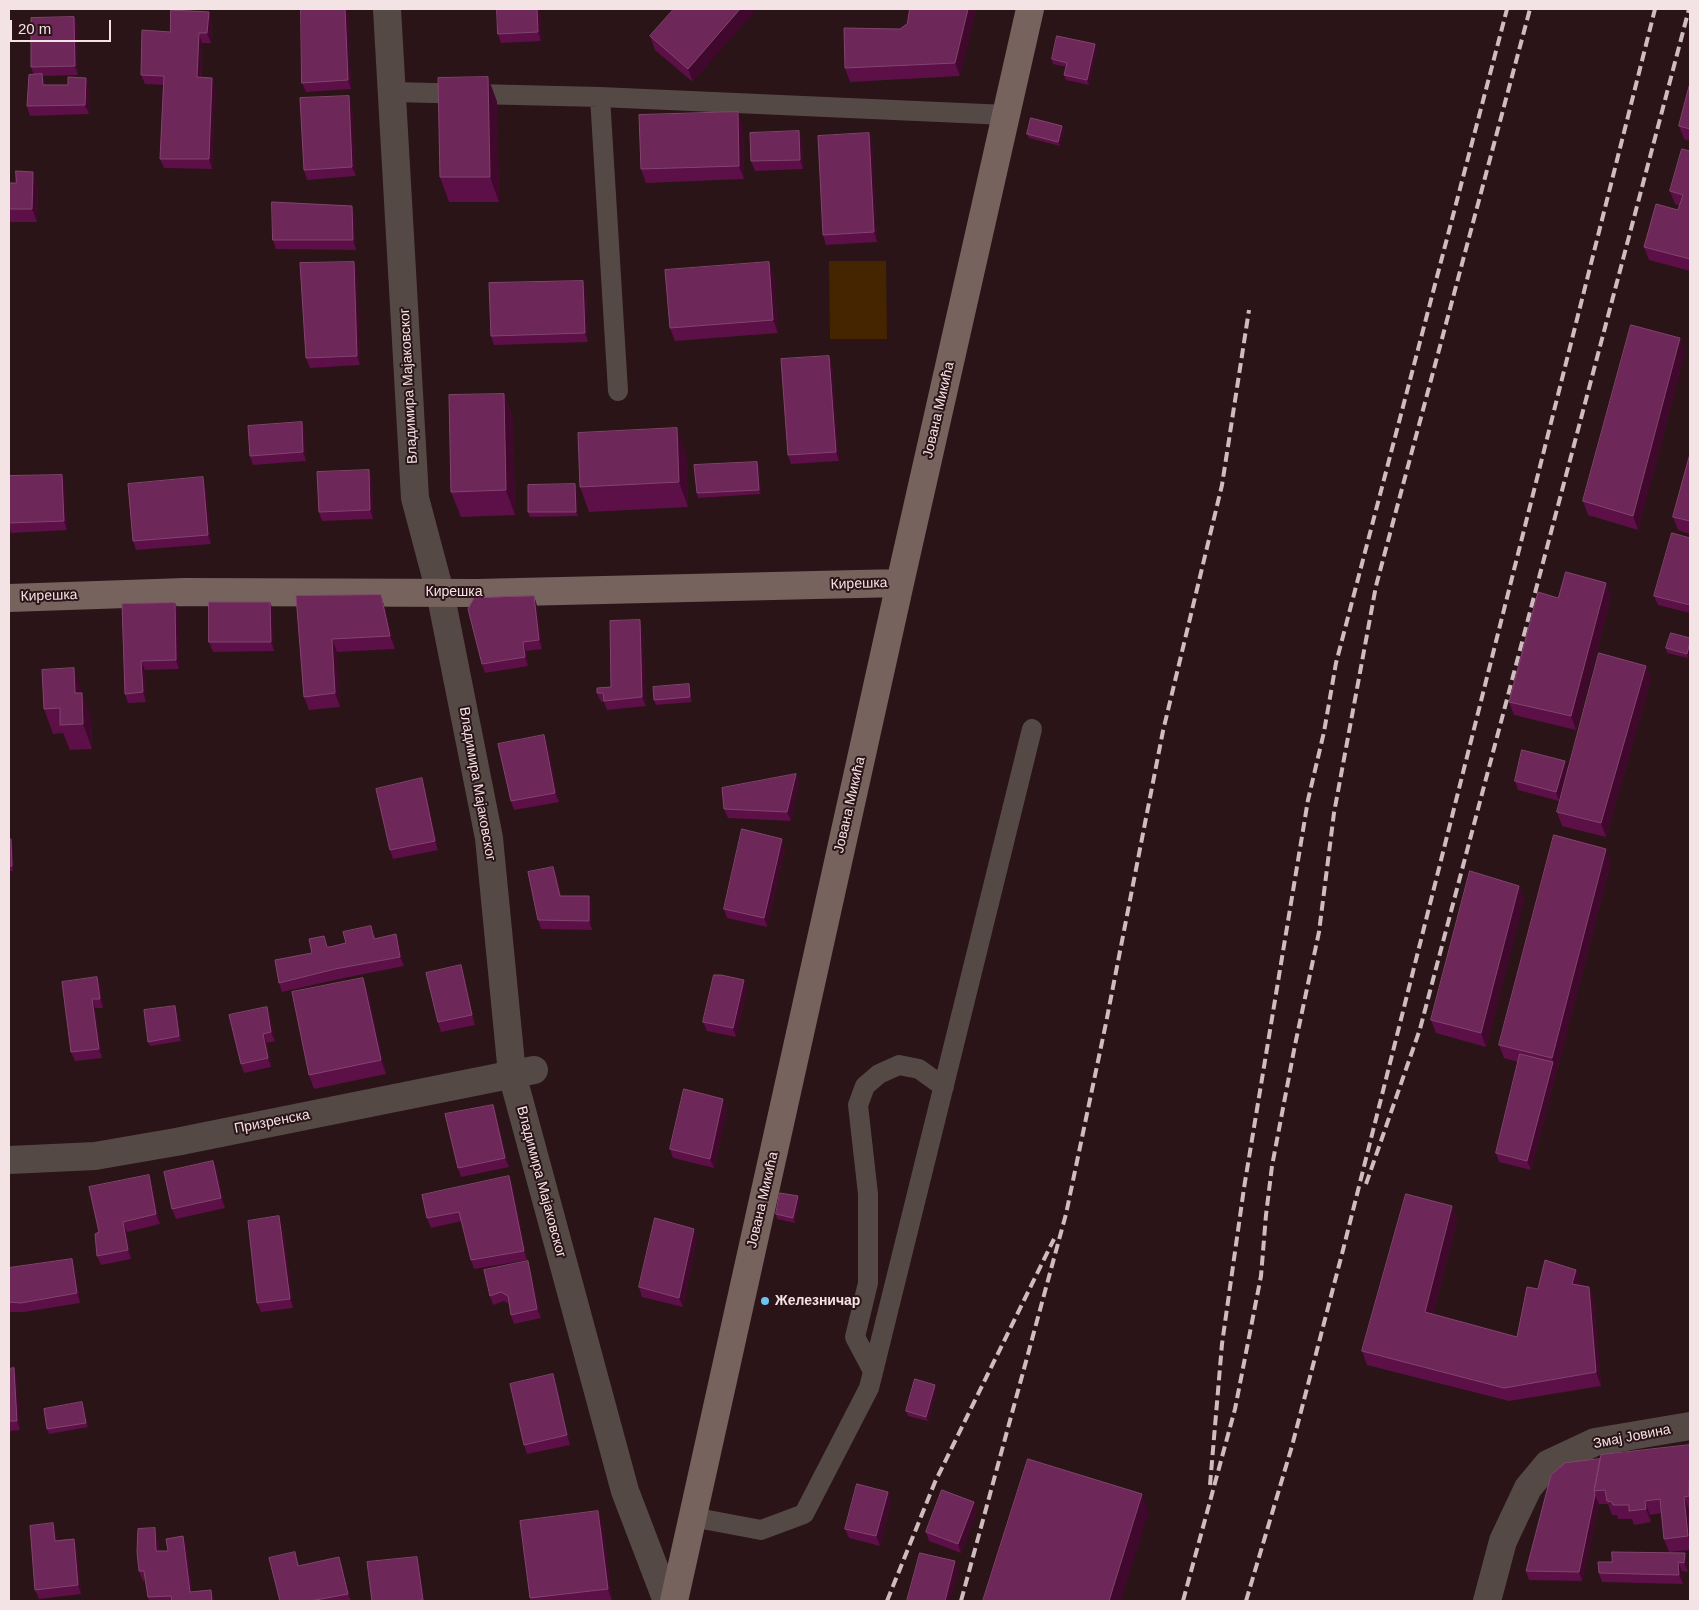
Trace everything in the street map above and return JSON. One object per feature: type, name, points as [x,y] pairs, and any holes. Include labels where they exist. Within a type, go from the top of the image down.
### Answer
[{"type":"street","name":"Владимира Мајаковског","points":[[388,9],[415,498],[440,592],[489,838],[523,1072],[624,1491],[667,1601]]},
{"type":"street","name":"Јована Микића","points":[[674,1601],[900,583],[1030,9]]},
{"type":"street","name":"Кирешка","points":[[9,598],[185,592],[487,593],[900,583]]},
{"type":"street","name":"Призренска","points":[[9,1160],[104,1154],[186,1140],[523,1072]]},
{"type":"street","name":"Змај Јовина","points":[[1487,1601],[1503,1541],[1528,1488],[1548,1464],[1594,1442],[1690,1426]]},
{"type":"lane","points":[[392,92],[600,97],[1007,115]]},
{"type":"lane","points":[[600,97],[618,391]]},
{"type":"lane","points":[[692,1517],[761,1530],[804,1514],[869,1388],[1032,729]]},
{"type":"lane","points":[[873,1372],[855,1337],[868,1283],[868,1194],[858,1105],[865,1086],[879,1074],[899,1065],[919,1069],[944,1087]]},
{"type":"shaded area","points":[[829,261],[886,261],[887,339],[830,339]]},
{"type":"building","points":[[301,9],[345,9],[348,80],[302,83]]},
{"type":"building","points":[[497,9],[537,9],[538,32],[498,34]]},
{"type":"building","points":[[674,9],[740,9],[688,69],[650,36]]},
{"type":"building","points":[[910,9],[968,9],[955,63],[845,68],[844,28],[900,29],[907,24]]},
{"type":"building","points":[[171,10],[209,12],[207,33],[199,33],[197,77],[212,78],[209,159],[160,159],[164,76],[141,75],[142,30],[170,32]]},
{"type":"building","points":[[74,17],[75,66],[31,67],[31,18]]},
{"type":"building","points":[[1057,36],[1095,44],[1087,80],[1064,75],[1067,63],[1052,59]]},
{"type":"building","points":[[42,74],[43,85],[68,85],[68,77],[86,78],[85,105],[27,106],[29,75]]},
{"type":"building","points":[[488,77],[490,177],[440,177],[438,78]]},
{"type":"building","points":[[1690,83],[1690,129],[1679,126]]},
{"type":"building","points":[[349,96],[352,167],[304,170],[300,98]]},
{"type":"building","points":[[738,112],[739,166],[641,169],[639,115]]},
{"type":"building","points":[[1031,118],[1062,126],[1058,142],[1027,134]]},
{"type":"building","points":[[799,131],[800,160],[751,161],[750,133]]},
{"type":"building","points":[[869,133],[874,232],[823,235],[818,136]]},
{"type":"building","points":[[1682,149],[1690,151],[1690,259],[1644,247],[1656,204],[1678,210],[1683,195],[1670,191]]},
{"type":"building","points":[[16,171],[33,172],[32,209],[9,209],[9,183],[16,183]]},
{"type":"building","points":[[272,202],[352,206],[353,240],[273,240]]},
{"type":"building","points":[[354,262],[357,356],[306,358],[300,263]]},
{"type":"building","points":[[769,262],[773,320],[670,328],[665,270]]},
{"type":"building","points":[[583,281],[585,333],[491,336],[489,283]]},
{"type":"building","points":[[1631,325],[1680,338],[1633,516],[1583,501]]},
{"type":"building","points":[[829,356],[836,452],[788,455],[781,359]]},
{"type":"building","points":[[504,394],[506,490],[451,492],[449,395]]},
{"type":"building","points":[[302,422],[303,452],[250,456],[248,426]]},
{"type":"building","points":[[677,428],[679,482],[580,487],[578,433]]},
{"type":"building","points":[[1690,454],[1690,521],[1673,517]]},
{"type":"building","points":[[757,462],[759,490],[697,493],[694,465]]},
{"type":"building","points":[[369,470],[370,510],[319,512],[317,472]]},
{"type":"building","points":[[62,475],[64,521],[9,523],[9,476]]},
{"type":"building","points":[[203,477],[208,535],[133,541],[128,484]]},
{"type":"building","points":[[575,484],[576,512],[528,512],[528,485]]},
{"type":"building","points":[[1672,533],[1690,538],[1690,605],[1654,596]]},
{"type":"building","points":[[1566,572],[1606,583],[1571,716],[1509,702],[1538,592],[1558,598]]},
{"type":"building","points":[[381,595],[390,636],[332,639],[335,693],[304,697],[296,596]]},
{"type":"building","points":[[534,596],[539,640],[523,642],[525,657],[482,664],[468,609],[474,598]]},
{"type":"building","points":[[209,602],[270,602],[271,642],[209,642]]},
{"type":"building","points":[[175,603],[176,660],[141,661],[143,692],[125,694],[122,604]]},
{"type":"building","points":[[640,620],[642,697],[604,701],[603,693],[597,693],[597,688],[611,687],[610,621]]},
{"type":"building","points":[[1671,633],[1690,638],[1687,654],[1666,648]]},
{"type":"building","points":[[1599,653],[1646,666],[1601,823],[1557,812]]},
{"type":"building","points":[[74,668],[75,693],[82,693],[83,724],[60,725],[60,708],[44,709],[42,670]]},
{"type":"building","points":[[689,684],[690,697],[654,700],[653,687]]},
{"type":"building","points":[[544,735],[555,793],[511,801],[498,744]]},
{"type":"building","points":[[1522,750],[1565,761],[1556,792],[1515,781]]},
{"type":"building","points":[[796,774],[787,812],[724,809],[722,788]]},
{"type":"building","points":[[422,778],[435,841],[390,850],[376,789]]},
{"type":"building","points":[[742,829],[782,839],[764,918],[724,909]]},
{"type":"building","points":[[1554,835],[1606,849],[1552,1058],[1499,1045]]},
{"type":"building","points":[[9,839],[11,839],[12,866],[9,866]]},
{"type":"building","points":[[553,867],[560,896],[589,896],[589,921],[538,920],[528,872]]},
{"type":"building","points":[[1470,871],[1519,886],[1481,1033],[1431,1020]]},
{"type":"building","points":[[371,926],[374,939],[396,934],[400,957],[335,969],[279,983],[275,960],[312,953],[309,939],[324,936],[327,947],[330,947],[346,943],[343,932]]},
{"type":"building","points":[[461,965],[472,1015],[438,1022],[426,973]]},
{"type":"building","points":[[714,975],[744,980],[733,1028],[703,1022]]},
{"type":"building","points":[[97,977],[100,999],[92,999],[99,1049],[71,1052],[62,982]]},
{"type":"building","points":[[363,978],[381,1060],[309,1075],[292,992]]},
{"type":"building","points":[[175,1006],[179,1036],[148,1042],[144,1010]]},
{"type":"building","points":[[267,1007],[271,1032],[263,1034],[268,1058],[241,1064],[229,1015]]},
{"type":"building","points":[[1520,1054],[1553,1062],[1527,1161],[1496,1153]]},
{"type":"building","points":[[684,1089],[723,1099],[710,1159],[670,1149]]},
{"type":"building","points":[[493,1105],[505,1158],[458,1168],[445,1114]]},
{"type":"building","points":[[213,1161],[221,1198],[172,1209],[164,1172]]},
{"type":"building","points":[[149,1175],[156,1214],[123,1222],[128,1250],[97,1256],[95,1234],[99,1232],[89,1187]]},
{"type":"building","points":[[509,1176],[524,1251],[471,1260],[459,1212],[427,1218],[422,1195]]},
{"type":"building","points":[[780,1193],[798,1196],[793,1218],[776,1214]]},
{"type":"building","points":[[1406,1194],[1452,1206],[1425,1312],[1517,1337],[1527,1287],[1538,1289],[1545,1260],[1576,1270],[1572,1284],[1589,1287],[1596,1372],[1504,1388],[1362,1351]]},
{"type":"building","points":[[279,1216],[290,1299],[257,1303],[248,1221]]},
{"type":"building","points":[[655,1218],[694,1229],[679,1298],[639,1287]]},
{"type":"building","points":[[72,1259],[77,1293],[21,1303],[9,1302],[9,1268]]},
{"type":"building","points":[[528,1261],[537,1309],[511,1315],[508,1296],[501,1292],[490,1296],[484,1270]]},
{"type":"building","points":[[14,1368],[17,1421],[9,1421],[9,1369]]},
{"type":"building","points":[[553,1374],[567,1435],[524,1445],[510,1384]]},
{"type":"building","points":[[915,1379],[935,1385],[926,1417],[906,1411]]},
{"type":"building","points":[[82,1402],[86,1423],[47,1429],[44,1409]]},
{"type":"building","points":[[1690,1445],[1689,1496],[1684,1497],[1688,1536],[1664,1539],[1660,1499],[1645,1501],[1646,1509],[1629,1511],[1629,1505],[1613,1505],[1612,1502],[1607,1501],[1605,1490],[1594,1491],[1601,1455]]},
{"type":"building","points":[[1028,1459],[1142,1494],[1109,1601],[983,1601]]},
{"type":"building","points":[[1600,1459],[1594,1491],[1595,1495],[1579,1572],[1526,1571],[1551,1475],[1565,1463]]},
{"type":"building","points":[[857,1484],[888,1492],[876,1536],[845,1529]]},
{"type":"building","points":[[942,1490],[974,1502],[958,1544],[926,1532]]},
{"type":"building","points":[[598,1511],[608,1589],[530,1598],[520,1521]]},
{"type":"building","points":[[53,1523],[55,1541],[74,1539],[78,1585],[35,1590],[30,1526]]},
{"type":"building","points":[[155,1528],[156,1551],[168,1551],[166,1539],[183,1536],[190,1592],[211,1590],[212,1601],[172,1601],[171,1596],[148,1597],[144,1571],[139,1571],[137,1552],[138,1529]]},
{"type":"building","points":[[295,1552],[298,1566],[339,1557],[348,1594],[310,1601],[280,1601],[269,1558]]},
{"type":"building","points":[[1612,1552],[1685,1553],[1684,1563],[1678,1562],[1679,1575],[1599,1573],[1598,1562],[1612,1562]]},
{"type":"building","points":[[920,1553],[955,1561],[945,1601],[907,1601]]},
{"type":"building","points":[[417,1557],[423,1600],[372,1601],[367,1562]]},
{"type":"railway","points":[[1210,1485],[1222,1344],[1244,1188],[1308,800],[1324,732],[1336,663],[1507,9]]},
{"type":"railway","points":[[1183,1601],[1235,1409],[1261,1276],[1272,1166],[1319,932],[1334,813],[1376,586],[1530,9]]},
{"type":"railway","points":[[1246,1601],[1292,1446],[1343,1250],[1655,9]]},
{"type":"railway","points":[[1366,1184],[1420,1029],[1689,9]]},
{"type":"railway","points":[[961,1601],[1066,1214],[1106,1023],[1163,731],[1222,485],[1249,310]]},
{"type":"railway","points":[[887,1601],[935,1482],[1054,1239]]},
{"type":"place","name":"Железничар","points":[[765,1301]]}]
